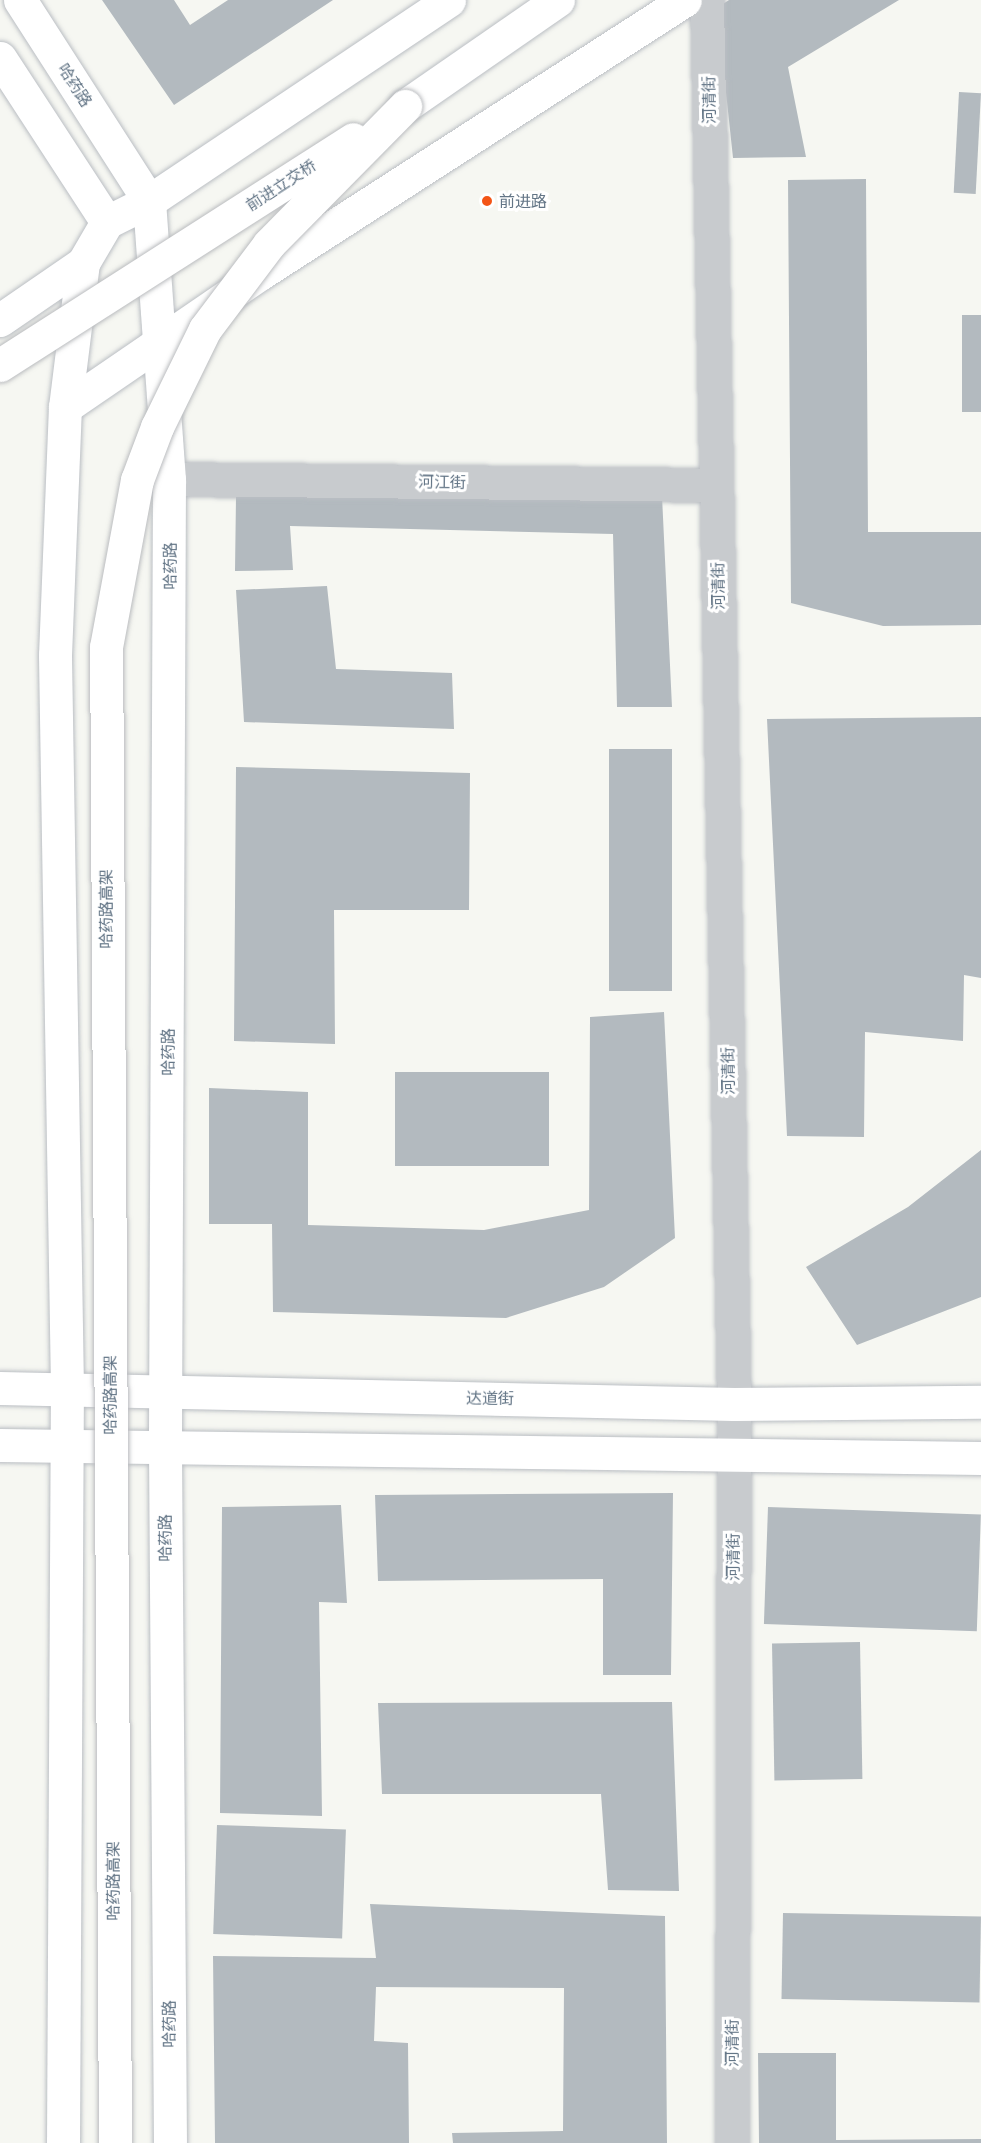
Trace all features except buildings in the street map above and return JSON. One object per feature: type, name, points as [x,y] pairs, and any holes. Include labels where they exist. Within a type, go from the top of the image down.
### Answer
[{"type":"main road","name":"哈药路","points":[[20,0],[149,201],[169,479],[165,1448],[170,2143]]},
{"type":"main road","points":[[63,2143],[67,1388],[55,655],[65,407],[83,263],[107,222],[149,201],[449,0]]},
{"type":"main road","name":"前进立交桥","points":[[0,365],[405,106],[558,0]]},
{"type":"main road","points":[[65,407],[158,346],[261,273],[685,0]]},
{"type":"main road","points":[[0,58],[107,222]]},
{"type":"main road","name":"哈药路高架","points":[[115,2143],[106,647],[137,480],[157,427],[204,329],[269,244],[405,106]]},
{"type":"main road","points":[[0,320],[83,263]]},
{"type":"main road","name":"达道街","points":[[0,1388],[166,1389],[734,1404],[981,1402]]},
{"type":"main road","points":[[0,1445],[981,1458]]},
{"type":"street","name":"河清街","points":[[707,0],[734,1404],[732,2143]]},
{"type":"street","name":"河江街","points":[[169,479],[716,485]]},
{"type":"place","name":"前进路","points":[[487,201]]}]
